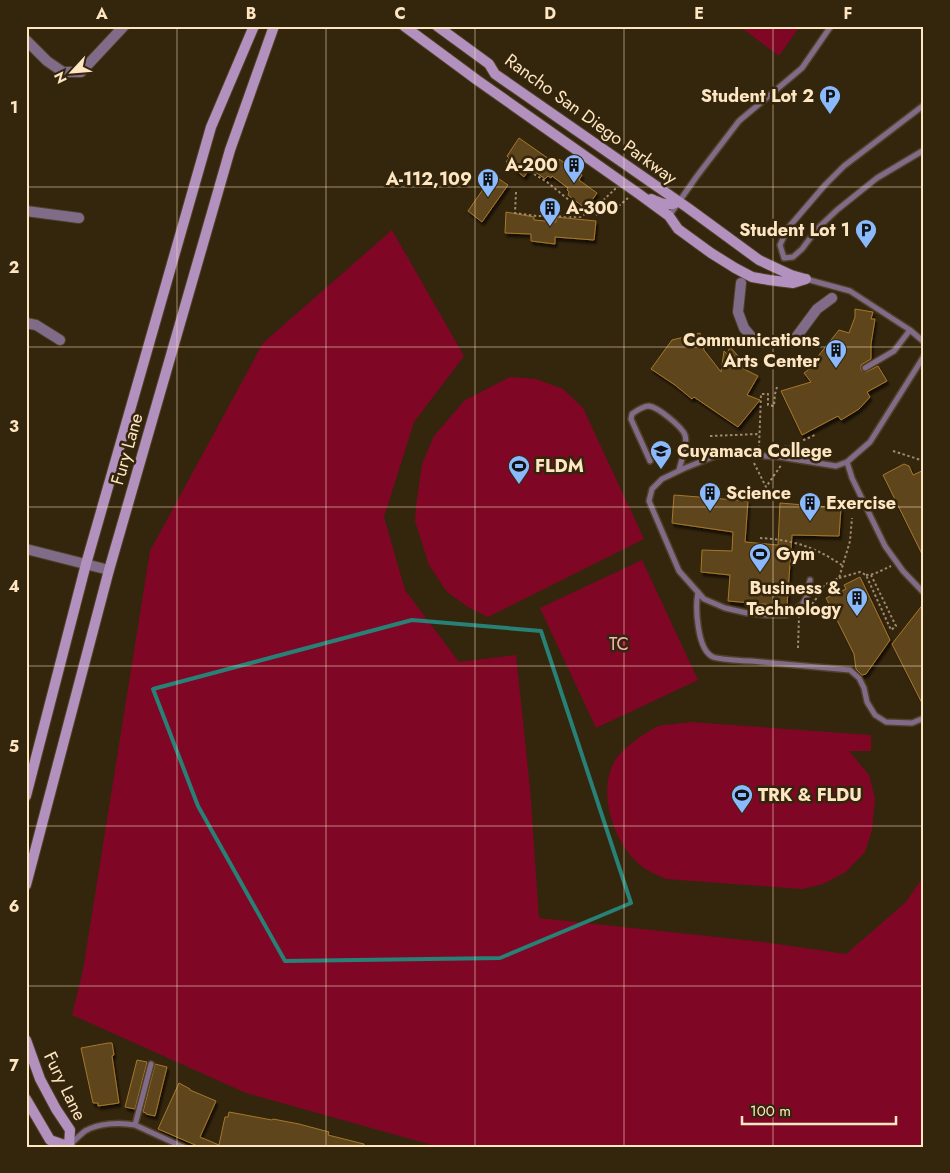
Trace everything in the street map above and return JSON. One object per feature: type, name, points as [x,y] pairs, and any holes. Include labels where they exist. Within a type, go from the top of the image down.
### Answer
[{"type":"main road","name":"Fury Lane","points":[[26,796],[86,564],[211,127],[254,26]]},
{"type":"main road","name":"Fury Lane","points":[[26,885],[109,570],[230,150],[274,26]]},
{"type":"main road","name":"Rancho San Diego Parkway","points":[[404,26],[639,194]]},
{"type":"main road","name":"Rancho San Diego Parkway","points":[[437,26],[489,64],[495,74],[759,260],[791,275],[806,279]]},
{"type":"main road","points":[[639,194],[666,205],[678,202]]},
{"type":"main road","points":[[639,194],[669,216],[678,229],[711,253],[752,277],[793,283],[806,279]]},
{"type":"main road","name":"Fury Lane","points":[[26,1040],[40,1080],[70,1130],[69,1146],[50,1140],[26,1098]]},
{"type":"street","points":[[26,40],[47,61],[63,72],[81,72],[124,26]]},
{"type":"street","points":[[26,211],[79,218]]},
{"type":"street","points":[[741,283],[738,312],[744,328],[754,340]]},
{"type":"street","points":[[794,340],[816,309],[832,298]]},
{"type":"street","points":[[26,323],[36,325],[60,340]]},
{"type":"street","points":[[26,549],[109,570]]},
{"type":"lane","points":[[669,216],[696,176],[739,121],[802,68],[831,26]]},
{"type":"lane","points":[[924,105],[844,166],[825,186],[788,228],[780,245],[784,258],[792,257],[802,249],[817,230],[837,210],[877,178],[924,150]]},
{"type":"lane","points":[[806,279],[850,291],[910,330],[924,342]]},
{"type":"lane","points":[[865,368],[894,351],[910,330]]},
{"type":"lane","points":[[810,580],[802,605],[786,615],[747,613],[726,608],[704,599],[679,571],[649,501],[652,489],[662,479],[679,470],[715,456],[738,454],[786,458],[836,466],[847,462],[870,442],[924,356]]},
{"type":"lane","points":[[650,461],[631,419],[632,414],[648,406],[656,408],[680,428],[685,436],[686,443],[679,470]]},
{"type":"lane","points":[[847,462],[852,478],[885,546],[924,593]]},
{"type":"lane","points":[[698,592],[696,601],[698,626],[704,648],[712,657],[850,670],[859,678],[864,688],[867,702],[875,716],[886,722],[912,723],[924,718]]},
{"type":"lane","points":[[135,1125],[151,1064]]},
{"type":"lane","points":[[69,1146],[86,1131],[102,1125],[121,1123],[135,1125],[183,1147]]},
{"type":"path","points":[[534,174],[547,182],[586,214]]},
{"type":"path","points":[[516,192],[515,213],[537,216],[580,217],[594,209],[615,189],[628,198],[597,215],[594,209]]},
{"type":"path","points":[[546,209],[546,216]]},
{"type":"path","points":[[759,456],[761,394],[768,394],[768,406],[774,406],[778,387]]},
{"type":"path","points":[[710,436],[759,434]]},
{"type":"path","points":[[780,450],[783,447],[790,446],[815,435]]},
{"type":"path","points":[[759,448],[766,448]]},
{"type":"path","points":[[893,451],[924,461]]},
{"type":"path","points":[[748,455],[766,487],[786,458]]},
{"type":"path","points":[[839,578],[850,541],[852,518]]},
{"type":"path","points":[[760,538],[780,539],[820,552],[842,565]]},
{"type":"path","points":[[807,610],[824,585],[860,572],[871,575],[898,563]]},
{"type":"path","points":[[866,575],[891,630],[896,626],[871,575]]},
{"type":"path","points":[[798,648],[799,616],[803,613]]},
{"type":"highlighted area","points":[[412,620],[541,631],[631,903],[500,958],[285,961],[198,806],[153,689]]},
{"type":"green space","points":[[739,26],[800,26],[779,56]]},
{"type":"green space","points":[[392,230],[464,356],[414,422],[384,517],[405,590],[459,662],[516,655],[530,788],[539,918],[763,942],[846,954],[905,903],[924,876],[924,1147],[439,1147],[246,1093],[72,1015],[83,970],[150,551],[263,343]]},
{"type":"green space","name":"FLDM","points":[[510,377],[536,379],[563,389],[583,408],[644,539],[488,617],[468,607],[447,592],[429,565],[415,521],[416,506],[422,464],[434,436],[465,400]]},
{"type":"green space","name":"TC","points":[[642,560],[698,680],[596,728],[540,608]]},
{"type":"green space","name":"TRK & FLDU","points":[[690,722],[871,735],[871,751],[849,751],[869,775],[875,799],[872,830],[865,852],[846,872],[823,884],[802,889],[666,879],[642,866],[622,843],[610,815],[608,785],[610,772],[619,755],[648,731],[659,726]]},
{"type":"building","points":[[519,138],[559,166],[559,159],[582,175],[579,180],[597,193],[586,209],[568,195],[568,188],[552,176],[551,178],[548,176],[545,179],[530,168],[524,177],[506,162],[509,158],[507,156]]},
{"type":"building","name":"A-112,109","points":[[493,175],[508,185],[482,222],[468,211]]},
{"type":"building","name":"A-300","points":[[506,212],[534,217],[534,220],[556,222],[556,217],[596,221],[594,240],[555,237],[555,244],[531,241],[531,234],[505,233]]},
{"type":"building","name":"Communications Arts Center","points":[[855,309],[873,312],[871,319],[875,319],[871,359],[861,365],[861,370],[866,372],[878,366],[887,381],[867,392],[870,397],[859,409],[841,420],[838,416],[802,435],[781,391],[811,382],[804,373],[817,363],[815,360],[839,330],[849,333],[855,317]]},
{"type":"building","points":[[700,333],[704,350],[721,372],[724,351],[727,354],[730,347],[740,358],[747,362],[742,368],[758,376],[747,395],[760,400],[738,427],[694,397],[692,399],[651,369],[672,340]]},
{"type":"building","points":[[904,464],[909,466],[913,475],[924,470],[924,558],[883,475]]},
{"type":"building","points":[[674,495],[748,501],[745,542],[778,545],[780,503],[841,508],[839,536],[792,535],[787,606],[728,601],[730,575],[701,572],[702,550],[732,551],[733,532],[672,523]]},
{"type":"building","name":"Business & Technology","points":[[860,577],[890,640],[866,674],[862,675],[856,669],[854,654],[826,598],[846,589],[844,585]]},
{"type":"building","points":[[924,603],[924,707],[892,644]]},
{"type":"building","points":[[112,1043],[114,1055],[112,1056],[119,1103],[98,1106],[98,1103],[93,1103],[81,1048]]},
{"type":"building","points":[[137,1060],[147,1062],[135,1109],[125,1107]]},
{"type":"building","points":[[155,1064],[167,1067],[155,1116],[143,1112]]},
{"type":"building","points":[[179,1083],[216,1101],[200,1137],[219,1145],[225,1117],[228,1117],[229,1112],[299,1124],[329,1132],[328,1135],[364,1144],[363,1147],[200,1147],[158,1129]]},
{"type":"place","name":"Student Lot 2","points":[[830,115]]},
{"type":"place","name":"A-200","points":[[574,184]]},
{"type":"place","name":"A-112,109","points":[[488,198]]},
{"type":"place","name":"A-300","points":[[550,227]]},
{"type":"place","name":"Student Lot 1","points":[[866,249]]},
{"type":"place","name":"Communications Arts Center","points":[[836,369]]},
{"type":"place","name":"Cuyamaca College","points":[[661,470]]},
{"type":"place","name":"FLDM","points":[[519,485]]},
{"type":"place","name":"Science","points":[[710,512]]},
{"type":"place","name":"Exercise","points":[[810,522]]},
{"type":"place","name":"Gym","points":[[760,573]]},
{"type":"place","name":"Business & Technology","points":[[857,617]]},
{"type":"place","name":"TRK & FLDU","points":[[742,814]]}]
